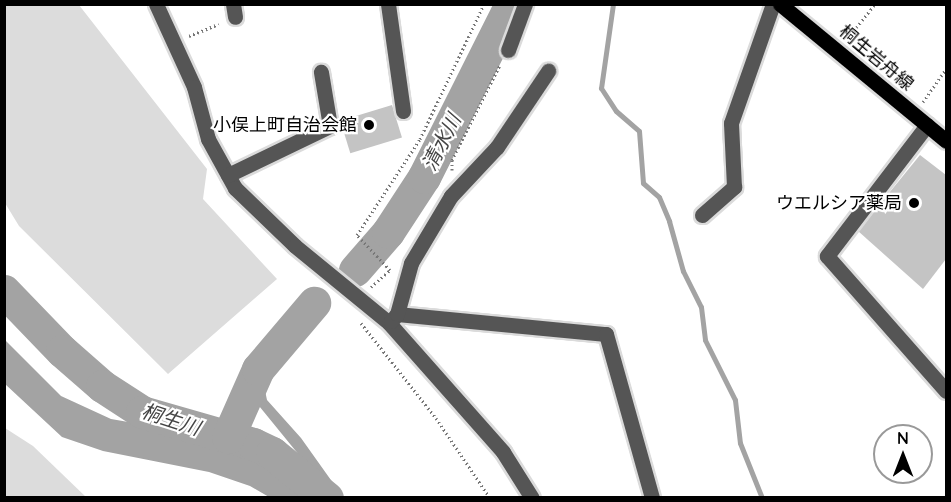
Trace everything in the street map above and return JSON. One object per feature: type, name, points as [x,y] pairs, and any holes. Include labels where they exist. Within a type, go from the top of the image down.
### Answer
[{"type":"main road","name":"桐生岩舟線","points":[[780,4],[946,141]]},
{"type":"street","points":[[156,4],[194,87],[208,139],[228,176],[253,207],[295,246],[393,319],[503,453],[531,498]]},
{"type":"street","points":[[388,4],[403,111]]},
{"type":"street","points":[[508,50],[525,4]]},
{"type":"street","points":[[702,214],[734,187],[731,123],[773,4]]},
{"type":"street","points":[[393,319],[411,263],[456,191],[497,147],[548,71]]},
{"type":"street","points":[[228,176],[330,126],[321,72]]},
{"type":"street","points":[[927,125],[827,256],[946,391]]},
{"type":"street","points":[[393,319],[606,334],[652,498]]},
{"type":"path","points":[[377,293],[371,286],[390,270],[379,262],[357,235],[420,139],[484,4]]},
{"type":"path","points":[[837,51],[875,4]]},
{"type":"path","points":[[174,42],[234,11]]},
{"type":"path","points":[[456,191],[452,160],[508,50]]},
{"type":"path","points":[[914,115],[946,69]]},
{"type":"path","points":[[355,316],[436,418],[490,498]]},
{"type":"shaded area","points":[[5,4],[79,5],[207,169],[203,199],[277,279],[168,374],[19,226],[5,203]]},
{"type":"shaded area","points":[[306,294],[321,312],[283,346],[265,368],[263,381],[267,400],[301,438],[343,497],[269,497],[250,486],[209,472],[103,451],[62,437],[5,384],[5,340],[61,396],[111,419],[203,435],[255,456],[312,492],[308,466],[255,401],[248,383],[260,343]]},
{"type":"shaded area","points":[[5,428],[33,446],[86,497],[5,497]]},
{"type":"building","name":"小俣上町自治会館","points":[[392,105],[402,138],[350,153],[340,121]]},
{"type":"building","name":"ウエルシア薬局","points":[[920,155],[946,175],[946,259],[923,289],[858,231]]},
{"type":"waterway","name":"清水川","points":[[355,270],[388,232],[424,177],[511,4]]},
{"type":"waterway","points":[[613,4],[601,88],[616,111],[639,131],[643,183],[659,197],[669,221],[683,271],[701,307],[705,340],[735,400],[740,443],[762,498]]},
{"type":"waterway","name":"桐生川","points":[[4,291],[62,351],[102,386],[142,412],[253,444],[272,453],[327,498]]},
{"type":"waterway","name":"清水川","points":[[228,437],[258,369],[314,303]]},
{"type":"place","name":"小俣上町自治会館","points":[[369,125]]},
{"type":"place","name":"ウエルシア薬局","points":[[914,203]]}]
